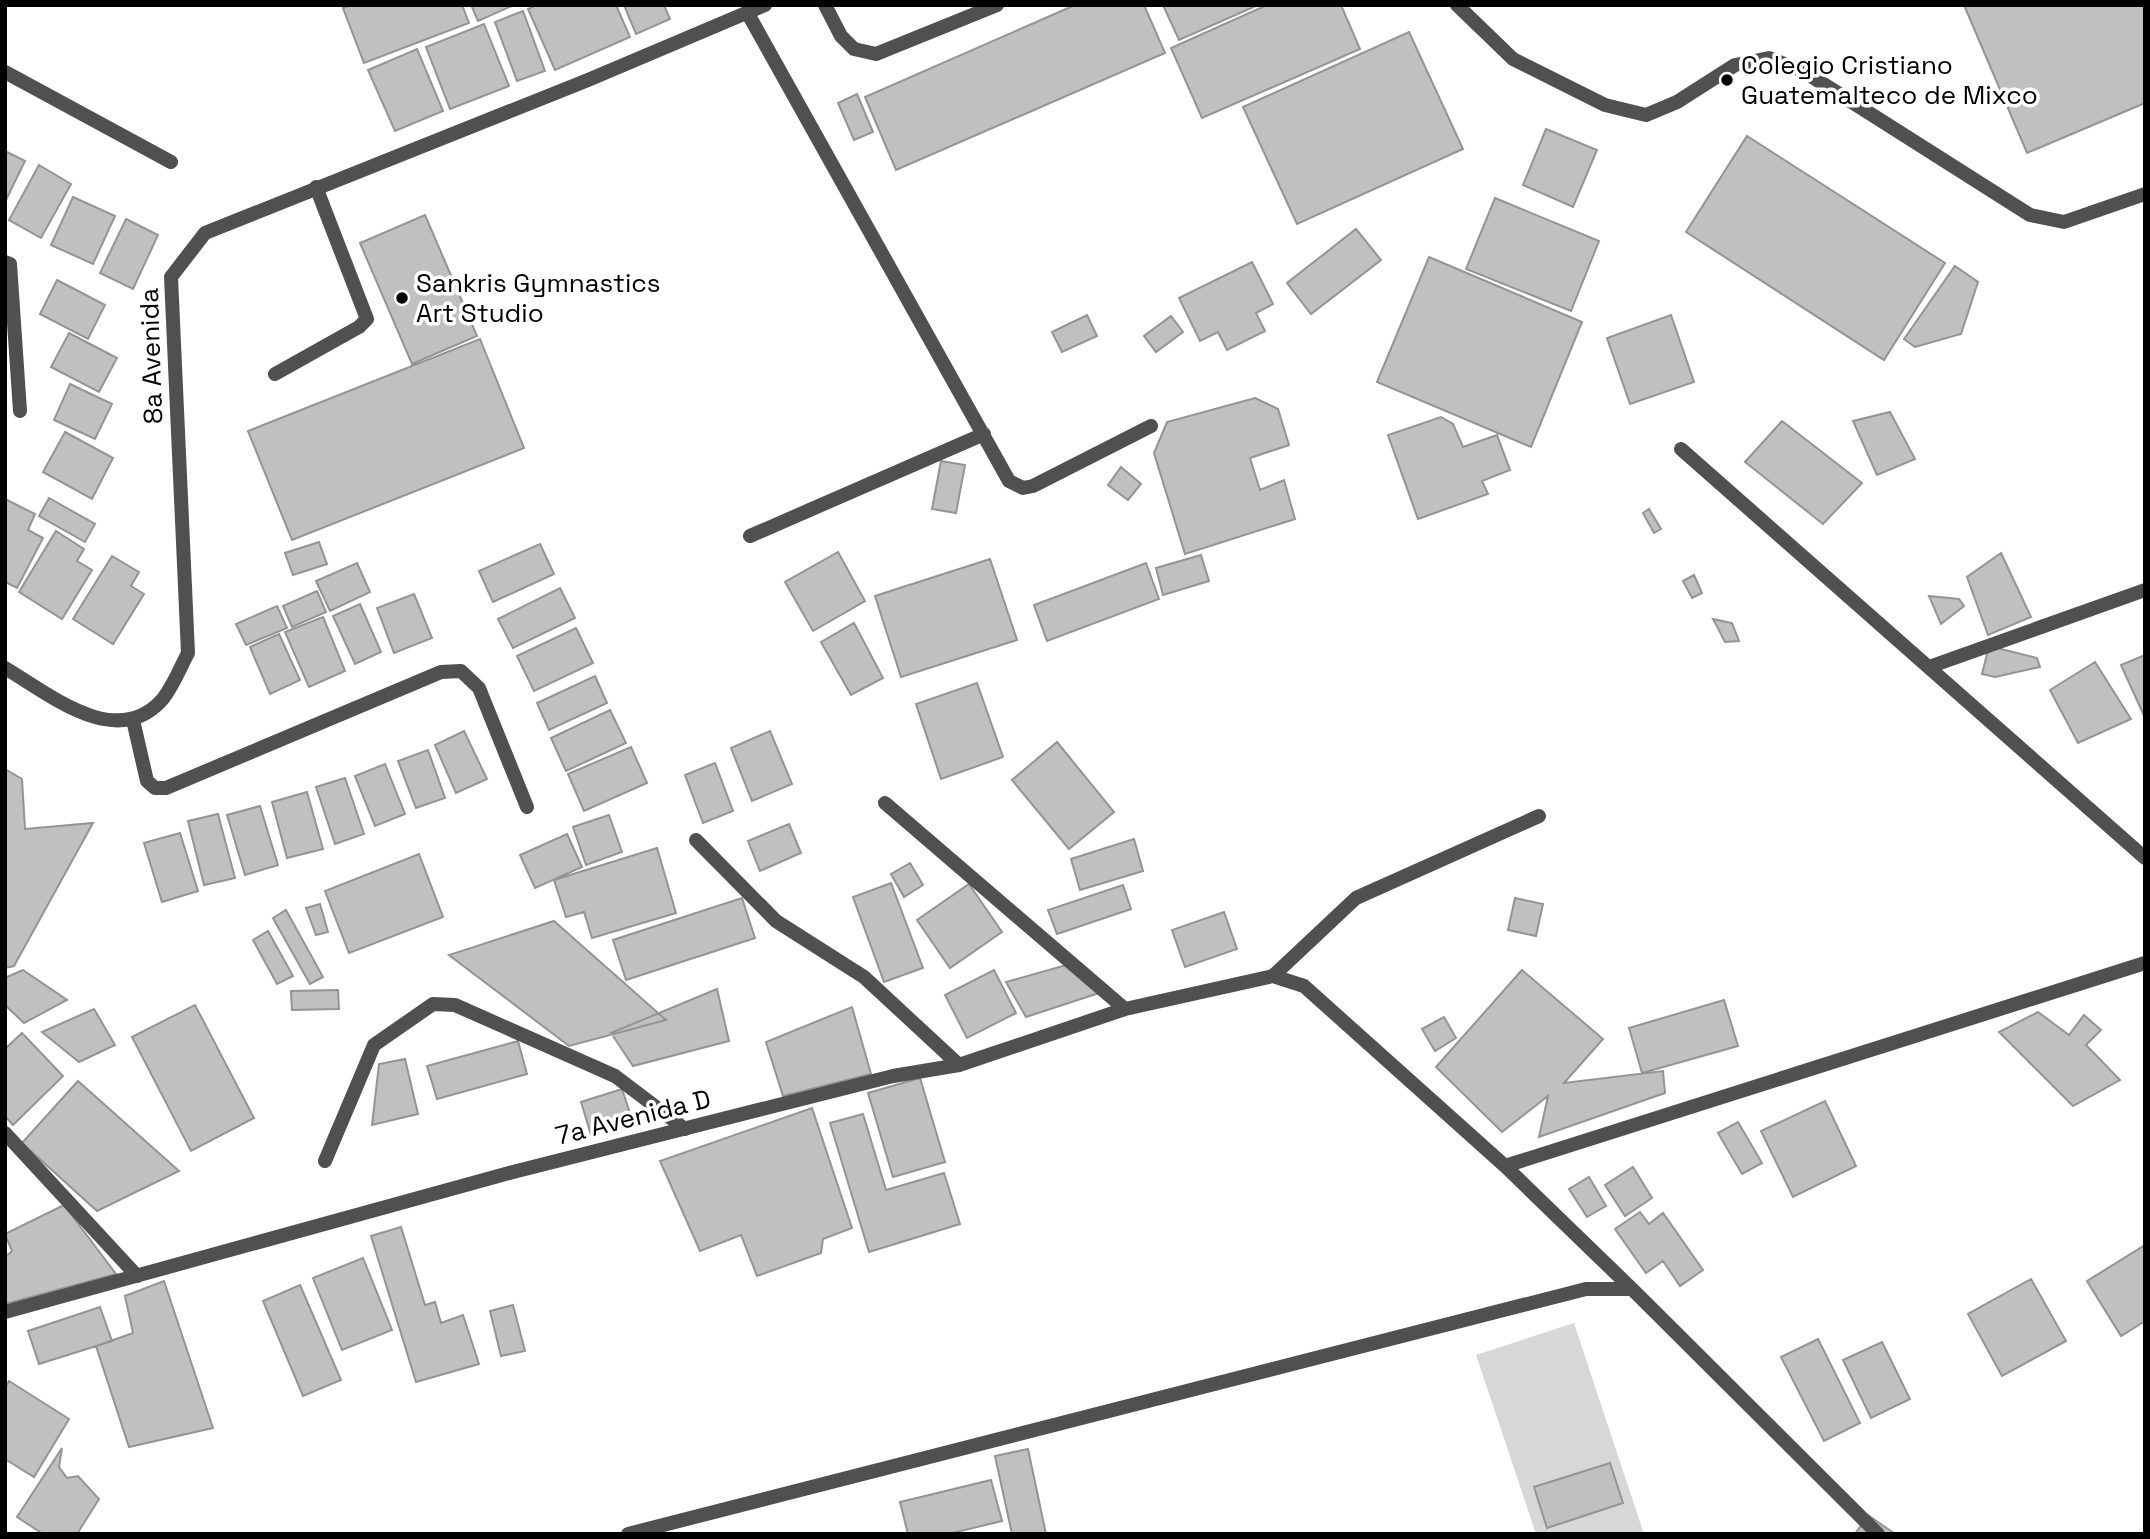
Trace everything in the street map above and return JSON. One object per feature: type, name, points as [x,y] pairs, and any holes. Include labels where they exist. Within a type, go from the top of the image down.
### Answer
[{"type":"street","name":"8a Avenida","points":[[133,720],[161,701],[188,653],[171,277],[205,233],[589,80],[765,5]]},
{"type":"street","points":[[825,5],[841,36],[854,49],[876,54],[997,5]]},
{"type":"street","points":[[1457,5],[1513,59],[1605,106],[1646,115],[1677,102],[1735,65],[1769,58],[1803,71],[2030,215],[2064,222],[2145,194]]},
{"type":"street","points":[[747,12],[1009,481],[1023,488],[1151,426]]},
{"type":"street","points":[[5,72],[171,162]]},
{"type":"street","points":[[275,374],[359,327],[367,319],[316,187]]},
{"type":"street","points":[[5,262],[10,264],[20,411]]},
{"type":"street","points":[[750,536],[984,434]]},
{"type":"street","points":[[1681,449],[2145,858]]},
{"type":"street","points":[[1928,667],[2145,590]]},
{"type":"street","points":[[5,668],[71,706],[106,722],[133,720],[147,780],[155,788],[166,788],[442,672],[461,671],[479,688],[527,807]]},
{"type":"street","points":[[885,803],[1125,1009]]},
{"type":"street","points":[[1539,816],[1356,898],[1273,976],[1304,986],[1505,1166],[1878,1534]]},
{"type":"street","points":[[696,840],[776,921],[864,977],[959,1065]]},
{"type":"street","points":[[1505,1166],[2145,962]]},
{"type":"street","name":"7a Avenida D","points":[[5,1312],[513,1172],[893,1076],[959,1065],[1125,1009],[1273,976]]},
{"type":"street","points":[[326,1161],[374,1045],[433,1004],[455,1005],[615,1076],[685,1129]]},
{"type":"street","points":[[5,1133],[137,1276]]},
{"type":"street","points":[[628,1534],[1586,1289],[1632,1289]]},
{"type":"shaded area","points":[[1574,1323],[1643,1531],[1634,1534],[1536,1534],[1476,1355]]},
{"type":"building","points":[[351,5],[462,5],[469,23],[364,63],[343,8]]},
{"type":"building","points":[[471,5],[514,5],[478,21]]},
{"type":"building","points":[[537,5],[616,5],[630,37],[555,70],[528,9]]},
{"type":"building","points":[[624,5],[664,5],[670,19],[636,34]]},
{"type":"building","points":[[1075,5],[1144,5],[1165,53],[896,170],[865,97]]},
{"type":"building","points":[[1163,5],[1258,5],[1179,40]]},
{"type":"building","points":[[1267,5],[1341,5],[1360,49],[1202,118],[1171,48]]},
{"type":"building","points":[[1964,5],[2145,5],[2145,103],[2027,153]]},
{"type":"building","points":[[523,11],[545,71],[517,81],[495,22]]},
{"type":"building","points":[[484,24],[509,86],[450,109],[426,47]]},
{"type":"building","points":[[1409,32],[1463,149],[1297,224],[1243,107]]},
{"type":"building","points":[[417,49],[443,111],[395,131],[368,70]]},
{"type":"building","points":[[857,94],[873,132],[854,140],[838,103]]},
{"type":"building","points":[[1546,129],[1597,150],[1573,207],[1523,185]]},
{"type":"building","points":[[1747,136],[1945,263],[1884,360],[1686,232]]},
{"type":"building","points":[[5,151],[25,161],[5,202]]},
{"type":"building","points":[[39,165],[71,184],[41,238],[9,220]]},
{"type":"building","points":[[73,197],[115,216],[93,264],[51,245]]},
{"type":"building","points":[[1495,198],[1599,241],[1571,311],[1466,269]]},
{"type":"building","points":[[425,215],[477,336],[412,364],[360,243]]},
{"type":"building","points":[[126,219],[158,235],[133,289],[100,273]]},
{"type":"building","points":[[1356,229],[1381,260],[1311,314],[1287,283]]},
{"type":"building","points":[[1429,257],[1582,322],[1531,447],[1377,382]]},
{"type":"building","points":[[1252,262],[1273,304],[1256,313],[1265,331],[1227,350],[1218,332],[1200,341],[1179,298]]},
{"type":"building","points":[[1955,266],[1978,282],[1961,334],[1915,347],[1904,339]]},
{"type":"building","points":[[57,280],[105,305],[88,339],[40,314]]},
{"type":"building","points":[[1087,315],[1097,336],[1062,352],[1052,332]]},
{"type":"building","points":[[1671,315],[1694,382],[1630,404],[1607,338]]},
{"type":"building","points":[[1171,316],[1183,332],[1156,352],[1144,336]]},
{"type":"building","points":[[69,333],[117,358],[99,392],[51,367]]},
{"type":"building","points":[[480,339],[524,448],[292,540],[248,431]]},
{"type":"building","points":[[70,384],[112,404],[95,439],[54,420]]},
{"type":"building","points":[[1255,398],[1278,409],[1289,445],[1250,458],[1260,490],[1284,480],[1295,519],[1185,554],[1154,453],[1167,422]]},
{"type":"building","points":[[1890,412],[1915,459],[1877,475],[1853,421]]},
{"type":"building","points":[[1441,417],[1453,424],[1463,447],[1497,435],[1510,470],[1482,481],[1488,494],[1418,519],[1388,435]]},
{"type":"building","points":[[1782,421],[1862,483],[1823,524],[1745,462]]},
{"type":"building","points":[[65,432],[113,458],[92,499],[43,472]]},
{"type":"building","points":[[941,461],[965,465],[956,513],[932,509]]},
{"type":"building","points":[[1121,467],[1141,484],[1128,500],[1108,485]]},
{"type":"building","points":[[49,498],[95,524],[85,542],[39,516]]},
{"type":"building","points":[[5,499],[35,514],[28,530],[43,538],[17,588],[5,582]]},
{"type":"building","points":[[1649,509],[1661,529],[1654,533],[1643,513]]},
{"type":"building","points":[[56,531],[84,549],[77,561],[92,570],[62,619],[19,592]]},
{"type":"building","points":[[319,542],[327,564],[293,575],[285,553]]},
{"type":"building","points":[[540,544],[554,574],[493,602],[479,571]]},
{"type":"building","points":[[838,552],[865,601],[813,631],[785,582]]},
{"type":"building","points":[[2001,553],[2031,617],[1988,635],[1967,577]]},
{"type":"building","points":[[1201,555],[1209,581],[1163,595],[1156,568]]},
{"type":"building","points":[[112,556],[139,572],[131,586],[144,594],[113,644],[73,619]]},
{"type":"building","points":[[990,559],[1017,640],[901,677],[875,596]]},
{"type":"building","points":[[357,563],[370,592],[330,611],[316,581]]},
{"type":"building","points":[[1146,563],[1159,599],[1047,641],[1034,605]]},
{"type":"building","points":[[1694,575],[1702,593],[1692,598],[1683,581]]},
{"type":"building","points":[[560,588],[575,618],[513,648],[498,619]]},
{"type":"building","points":[[317,591],[326,612],[292,627],[283,606]]},
{"type":"building","points":[[414,594],[432,638],[394,653],[377,608]]},
{"type":"building","points":[[1929,596],[1959,599],[1964,606],[1941,624]]},
{"type":"building","points":[[360,604],[381,652],[355,664],[333,616]]},
{"type":"building","points":[[277,606],[287,628],[246,645],[236,624]]},
{"type":"building","points":[[323,617],[345,671],[309,687],[285,632]]},
{"type":"building","points":[[1713,619],[1732,623],[1739,641],[1725,642]]},
{"type":"building","points":[[854,623],[883,678],[851,695],[821,642]]},
{"type":"building","points":[[576,628],[593,663],[534,691],[517,656]]},
{"type":"building","points":[[279,634],[300,680],[270,694],[250,647]]},
{"type":"building","points":[[1989,646],[2037,658],[2040,667],[1995,677],[1982,674]]},
{"type":"building","points":[[2145,655],[2145,718],[2121,665]]},
{"type":"building","points":[[2095,662],[2131,719],[2078,743],[2050,690]]},
{"type":"building","points":[[595,676],[607,703],[549,730],[537,703]]},
{"type":"building","points":[[977,683],[1003,757],[941,779],[916,704]]},
{"type":"building","points":[[610,710],[626,743],[566,771],[551,738]]},
{"type":"building","points":[[464,731],[487,779],[456,793],[435,745]]},
{"type":"building","points":[[770,731],[792,784],[752,801],[731,748]]},
{"type":"building","points":[[1057,742],[1114,812],[1069,849],[1012,780]]},
{"type":"building","points":[[631,747],[647,783],[584,811],[568,774]]},
{"type":"building","points":[[428,750],[445,798],[416,808],[398,761]]},
{"type":"building","points":[[715,763],[733,811],[703,823],[685,775]]},
{"type":"building","points":[[385,764],[405,814],[375,826],[355,776]]},
{"type":"building","points":[[5,769],[22,779],[25,829],[93,823],[14,966],[5,968]]},
{"type":"building","points":[[345,778],[364,834],[335,844],[316,787]]},
{"type":"building","points":[[307,792],[323,849],[287,858],[272,802]]},
{"type":"building","points":[[260,806],[278,865],[245,875],[227,815]]},
{"type":"building","points":[[218,814],[235,878],[204,885],[188,821]]},
{"type":"building","points":[[609,815],[622,852],[586,865],[573,827]]},
{"type":"building","points":[[789,824],[801,853],[760,871],[748,841]]},
{"type":"building","points":[[180,833],[198,891],[162,902],[144,843]]},
{"type":"building","points":[[567,834],[582,867],[535,888],[520,855]]},
{"type":"building","points":[[1134,839],[1143,871],[1080,890],[1071,859]]},
{"type":"building","points":[[657,848],[676,913],[592,938],[584,912],[566,917],[554,880]]},
{"type":"building","points":[[419,854],[443,917],[349,953],[325,891]]},
{"type":"building","points":[[910,863],[923,885],[904,897],[891,874]]},
{"type":"building","points":[[891,883],[923,968],[884,982],[853,897]]},
{"type":"building","points":[[969,884],[1002,932],[950,968],[917,920]]},
{"type":"building","points":[[1123,885],[1131,909],[1057,934],[1048,910]]},
{"type":"building","points":[[742,898],[755,938],[626,980],[613,940]]},
{"type":"building","points":[[1515,898],[1543,904],[1536,936],[1508,930]]},
{"type":"building","points":[[320,904],[328,932],[316,935],[306,908]]},
{"type":"building","points":[[286,910],[323,977],[310,984],[273,918]]},
{"type":"building","points":[[1224,912],[1237,949],[1185,967],[1172,930]]},
{"type":"building","points":[[554,921],[666,1020],[569,1046],[449,955]]},
{"type":"building","points":[[268,931],[293,976],[277,984],[253,940]]},
{"type":"building","points":[[1066,965],[1099,993],[1026,1017],[1006,982]]},
{"type":"building","points":[[23,970],[67,1000],[24,1023],[5,1005],[5,978]]},
{"type":"building","points":[[994,970],[1016,1013],[967,1038],[945,995]]},
{"type":"building","points":[[1522,970],[1603,1039],[1564,1083],[1663,1071],[1665,1093],[1539,1137],[1548,1096],[1502,1132],[1436,1067]]},
{"type":"building","points":[[717,989],[729,1041],[633,1066],[611,1033]]},
{"type":"building","points":[[338,990],[339,1009],[292,1010],[291,991]]},
{"type":"building","points":[[1724,1000],[1738,1046],[1642,1073],[1629,1028]]},
{"type":"building","points":[[195,1005],[254,1118],[191,1151],[132,1037]]},
{"type":"building","points":[[852,1007],[871,1074],[783,1096],[766,1042]]},
{"type":"building","points":[[94,1009],[115,1045],[79,1062],[42,1032]]},
{"type":"building","points":[[2038,1012],[2069,1035],[2084,1015],[2101,1030],[2086,1045],[2120,1080],[2073,1106],[1999,1032]]},
{"type":"building","points":[[1444,1017],[1456,1038],[1435,1051],[1422,1029]]},
{"type":"building","points":[[22,1033],[63,1076],[13,1125],[5,1116],[5,1049]]},
{"type":"building","points":[[518,1041],[527,1074],[437,1099],[427,1066]]},
{"type":"building","points":[[405,1059],[418,1114],[372,1125],[379,1064]]},
{"type":"building","points":[[920,1078],[945,1162],[893,1177],[868,1093]]},
{"type":"building","points":[[78,1081],[179,1171],[97,1211],[22,1143]]},
{"type":"building","points":[[622,1089],[633,1122],[591,1135],[581,1102]]},
{"type":"building","points":[[1825,1101],[1856,1166],[1793,1197],[1761,1131]]},
{"type":"building","points":[[812,1108],[852,1228],[823,1239],[821,1253],[757,1276],[741,1235],[700,1251],[660,1161]]},
{"type":"building","points":[[863,1114],[886,1190],[944,1173],[960,1224],[869,1252],[830,1123]]},
{"type":"building","points":[[1738,1122],[1762,1163],[1742,1174],[1718,1133]]},
{"type":"building","points":[[1633,1167],[1652,1198],[1625,1216],[1605,1185]]},
{"type":"building","points":[[1589,1177],[1606,1206],[1587,1217],[1569,1189]]},
{"type":"building","points":[[64,1205],[116,1274],[5,1304],[5,1257],[12,1251],[5,1234]]},
{"type":"building","points":[[1640,1212],[1649,1224],[1663,1213],[1703,1270],[1680,1286],[1663,1261],[1646,1273],[1615,1229]]},
{"type":"building","points":[[401,1227],[425,1305],[435,1302],[441,1323],[463,1315],[479,1364],[416,1382],[371,1236]]},
{"type":"building","points":[[2145,1245],[2145,1321],[2121,1336],[2087,1281]]},
{"type":"building","points":[[363,1258],[392,1330],[342,1350],[313,1278]]},
{"type":"building","points":[[2031,1279],[2066,1341],[2002,1376],[1968,1314]]},
{"type":"building","points":[[164,1281],[213,1428],[129,1447],[96,1346],[133,1333],[125,1296]]},
{"type":"building","points":[[300,1285],[341,1380],[303,1396],[263,1301]]},
{"type":"building","points":[[513,1305],[525,1351],[501,1356],[490,1311]]},
{"type":"building","points":[[100,1307],[112,1341],[39,1364],[28,1331]]},
{"type":"building","points":[[1818,1339],[1860,1423],[1824,1441],[1781,1357]]},
{"type":"building","points":[[1882,1342],[1910,1399],[1871,1418],[1843,1360]]},
{"type":"building","points":[[9,1381],[69,1419],[34,1477],[5,1459],[5,1388]]},
{"type":"building","points":[[62,1448],[59,1467],[67,1478],[78,1476],[99,1499],[77,1534],[43,1534],[17,1517]]},
{"type":"building","points":[[1028,1449],[1046,1534],[1012,1534],[995,1456]]},
{"type":"building","points":[[1610,1463],[1623,1503],[1547,1528],[1534,1487]]},
{"type":"building","points":[[991,1480],[1002,1521],[948,1534],[908,1534],[900,1502]]},
{"type":"building","points":[[1868,1515],[1895,1534],[1855,1534]]},
{"type":"place","name":"Colegio Cristiano Guatemalteco de Mixco","points":[[1727,80]]},
{"type":"place","name":"Sankris Gymnastics Art Studio","points":[[402,298]]}]
